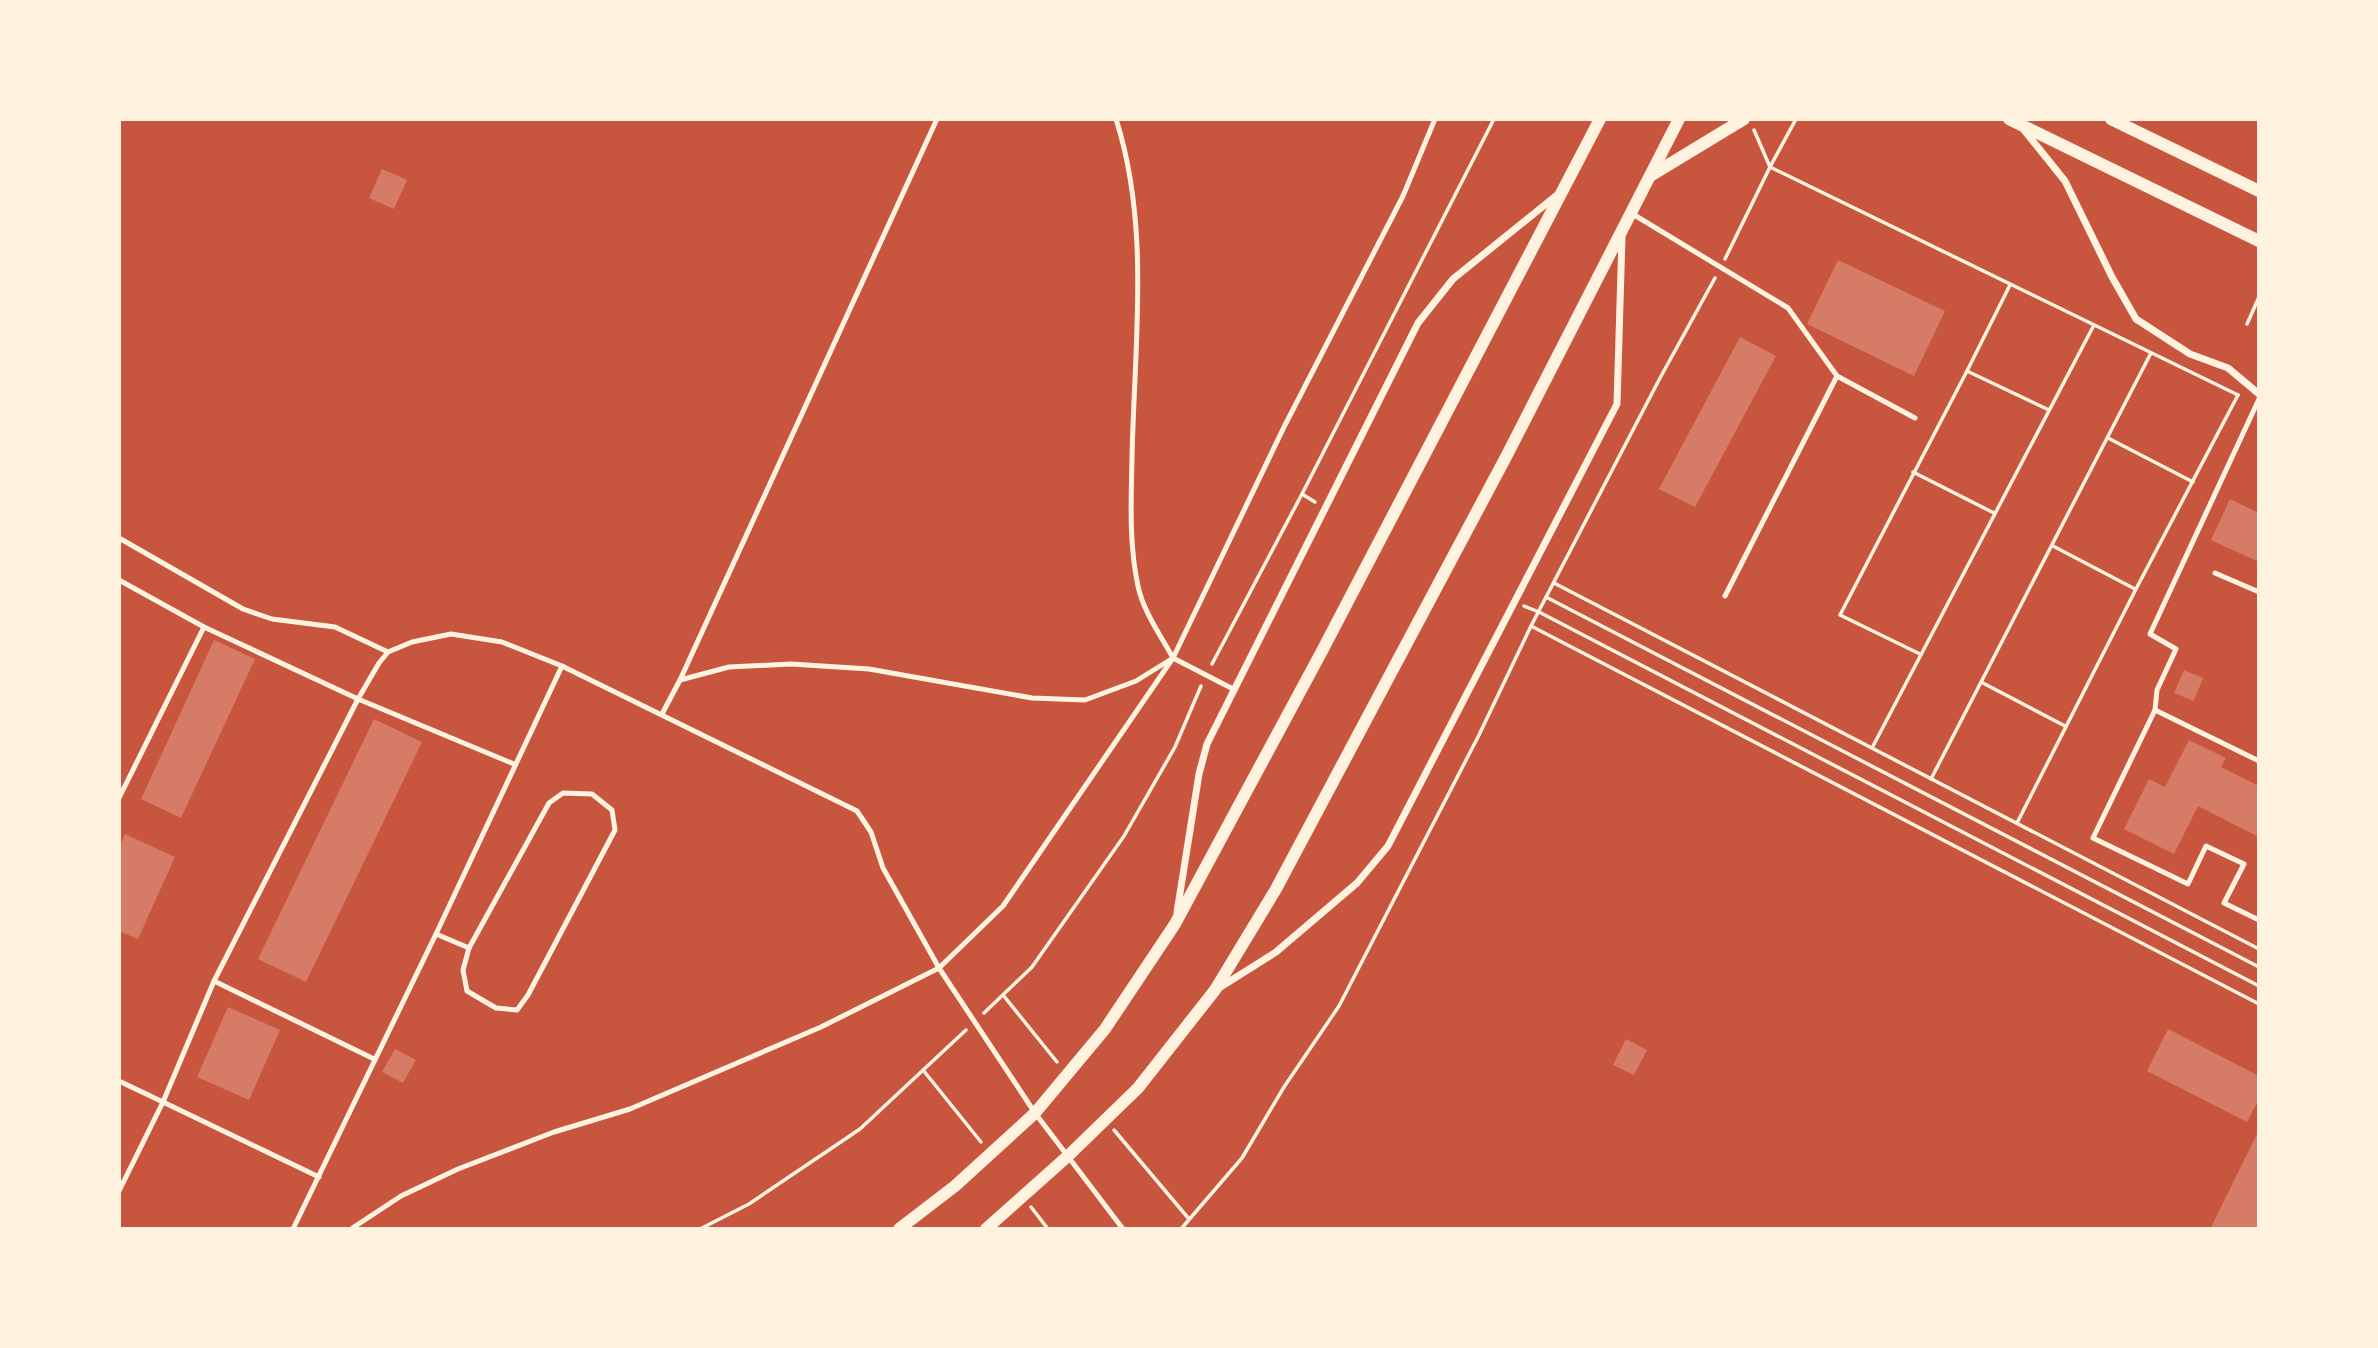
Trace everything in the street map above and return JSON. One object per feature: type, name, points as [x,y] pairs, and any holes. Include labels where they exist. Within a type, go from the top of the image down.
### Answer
[{"type":"street","points":[[898,1229],[955,1186],[1035,1113],[1105,1028],[1175,924],[1322,651],[1600,119]]},
{"type":"street","points":[[986,1229],[1069,1155],[1138,1088],[1215,990],[1283,877],[1507,455],[1679,119]]},
{"type":"street","points":[[1650,176],[1744,119]]},
{"type":"street","points":[[2111,119],[2259,191]]},
{"type":"street","points":[[2014,121],[2259,241]]},
{"type":"street","points":[[2014,121],[2065,181],[2112,277],[2136,319],[2190,354],[2228,368],[2258,399]]},
{"type":"street","points":[[1175,924],[1199,774],[1207,744],[1418,323],[1453,279],[1560,192]]},
{"type":"street","points":[[1215,990],[1276,952],[1357,883],[1388,846],[1617,404],[1622,231]]},
{"type":"lane","points":[[662,715],[937,119]]},
{"type":"lane","points":[[1116,119],[1125,147],[1136,230],[1138,296],[1131,522],[1138,588],[1173,659],[1235,691]]},
{"type":"lane","points":[[351,1229],[401,1196],[458,1169],[554,1132],[630,1109],[821,1027],[939,968],[1003,906],[1173,659],[1283,427],[1403,196],[1435,119]]},
{"type":"lane","points":[[1631,213],[1788,308],[1837,376],[1915,418]]},
{"type":"lane","points":[[1726,596],[1837,376]]},
{"type":"lane","points":[[2258,399],[2150,634],[2176,649],[2157,690],[2155,710],[2093,838],[2188,884],[2206,846],[2244,864],[2224,903],[2259,920]]},
{"type":"lane","points":[[119,538],[243,608],[272,619],[335,627],[388,652]]},
{"type":"lane","points":[[2215,573],[2259,592]]},
{"type":"lane","points":[[119,580],[204,627],[358,699],[514,764]]},
{"type":"lane","points":[[119,798],[204,627]]},
{"type":"lane","points":[[119,1191],[163,1102],[214,981],[379,663],[388,652],[412,642],[451,634],[502,642],[562,666],[857,811],[871,832],[883,868],[939,968],[1035,1113],[1123,1229]]},
{"type":"lane","points":[[680,680],[729,667],[791,664],[869,669],[1032,698],[1085,700],[1136,681],[1173,659]]},
{"type":"lane","points":[[293,1229],[562,666]]},
{"type":"lane","points":[[2155,710],[2259,761]]},
{"type":"lane","points":[[563,793],[592,794],[611,810],[615,830],[534,984],[517,1010],[496,1008],[467,990],[463,970],[469,948],[549,803],[563,793]]},
{"type":"lane","points":[[436,934],[469,948]]},
{"type":"lane","points":[[214,981],[374,1059]]},
{"type":"lane","points":[[119,1081],[319,1177]]},
{"type":"path","points":[[700,1229],[749,1203],[860,1129],[1032,967],[1124,836],[1175,747],[1205,675],[1308,482],[1494,119]]},
{"type":"path","points":[[1749,119],[1770,167],[2238,395],[2258,399]]},
{"type":"path","points":[[1181,1229],[1242,1158],[1284,1087],[1339,1006],[1479,736],[1531,626],[1797,119]]},
{"type":"path","points":[[1920,654],[1840,615],[2010,285]]},
{"type":"path","points":[[2247,324],[2259,297]]},
{"type":"path","points":[[1872,748],[2094,325]]},
{"type":"path","points":[[1931,779],[2151,353]]},
{"type":"path","points":[[1967,371],[2049,410]]},
{"type":"path","points":[[2017,824],[2065,726],[2238,395]]},
{"type":"path","points":[[2108,438],[2193,482]]},
{"type":"path","points":[[1913,472],[1994,513]]},
{"type":"path","points":[[2053,546],[2136,589]]},
{"type":"path","points":[[1554,583],[2259,949]]},
{"type":"path","points":[[1546,597],[2259,967]]},
{"type":"path","points":[[1514,602],[1539,612],[2259,986]]},
{"type":"path","points":[[1531,626],[2259,1004]]},
{"type":"path","points":[[1981,682],[2065,726]]},
{"type":"path","points":[[1003,995],[1068,1074]]},
{"type":"path","points":[[923,1070],[990,1154]]},
{"type":"path","points":[[1106,1120],[1189,1219]]},
{"type":"path","points":[[1023,1197],[1048,1229]]},
{"type":"building","points":[[382,169],[407,180],[394,209],[369,198]]},
{"type":"building","points":[[1838,260],[1945,311],[1914,376],[1807,324]]},
{"type":"building","points":[[1740,337],[1776,356],[1695,507],[1659,489]]},
{"type":"building","points":[[2230,499],[2259,513],[2259,562],[2211,540]]},
{"type":"building","points":[[214,640],[255,659],[181,818],[141,799]]},
{"type":"building","points":[[2184,670],[2203,678],[2194,701],[2174,693]]},
{"type":"building","points":[[374,719],[422,742],[306,982],[258,959]]},
{"type":"building","points":[[2189,740],[2226,758],[2221,767],[2259,786],[2259,837],[2198,806],[2174,854],[2124,829],[2149,779],[2165,787]]},
{"type":"building","points":[[125,834],[175,857],[138,939],[119,931],[119,848]]},
{"type":"building","points":[[228,1007],[280,1030],[249,1100],[197,1077]]},
{"type":"building","points":[[2168,1029],[2259,1076],[2259,1099],[2247,1122],[2147,1071]]},
{"type":"building","points":[[1626,1039],[1647,1050],[1634,1075],[1613,1065]]},
{"type":"building","points":[[395,1049],[416,1060],[403,1083],[382,1072]]},
{"type":"building","points":[[2259,1130],[2259,1229],[2210,1229]]}]
